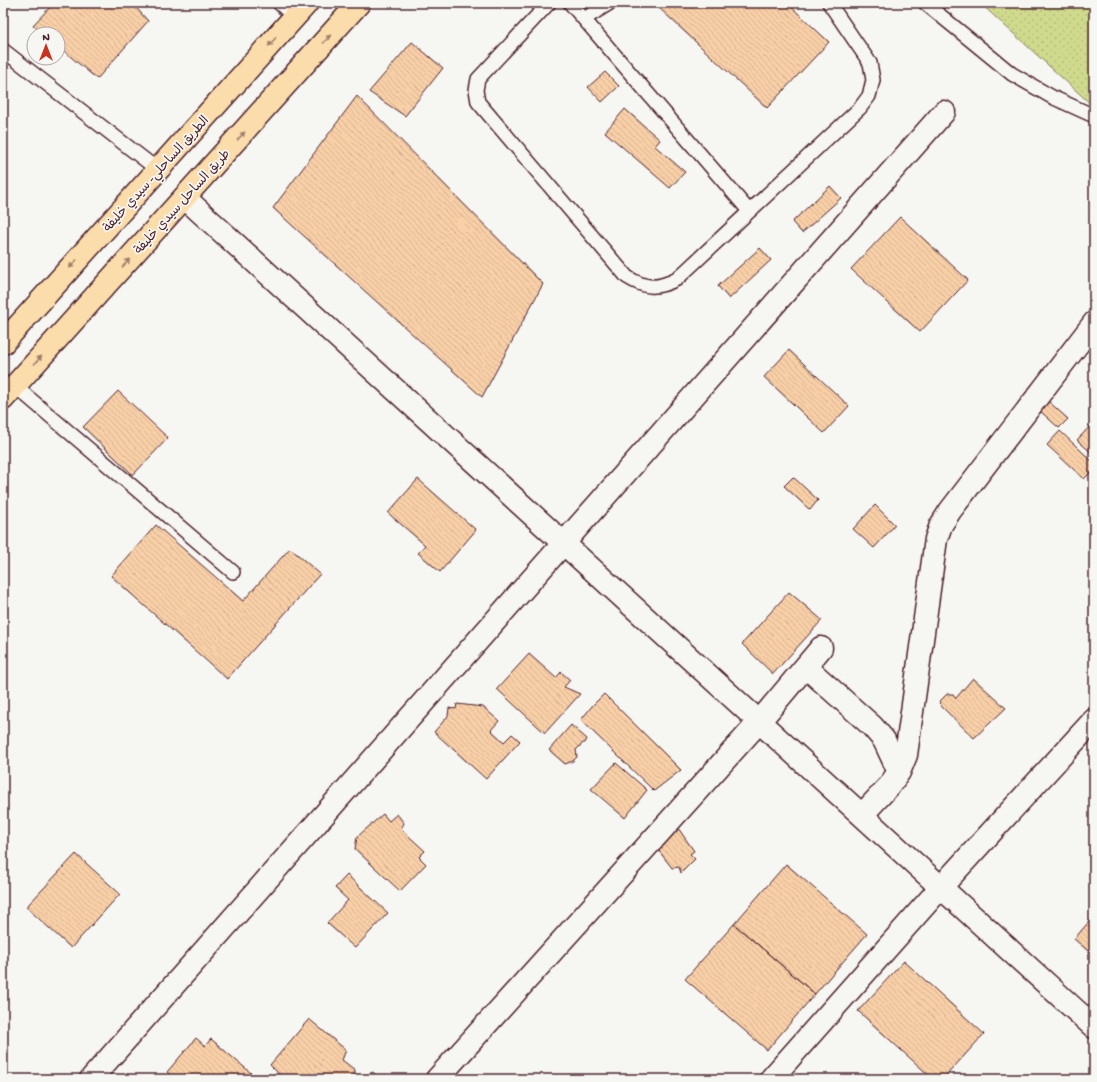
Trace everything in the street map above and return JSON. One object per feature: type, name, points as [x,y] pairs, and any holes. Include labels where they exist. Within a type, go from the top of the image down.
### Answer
[{"type":"highway","name":"طريق الساحل سيدي خليفة","points":[[9,392],[359,3]]},
{"type":"highway","name":"الطريق الساحلي- سيدي خليفة","points":[[3,343],[158,170],[294,8]]},
{"type":"street","points":[[91,1079],[944,112]]},
{"type":"street","points":[[185,198],[1094,1027]]},
{"type":"street","points":[[862,815],[889,786],[899,772],[906,755],[936,539],[941,525],[950,511],[1094,323]]},
{"type":"street","points":[[437,1079],[759,722],[821,648]]},
{"type":"street","points":[[806,667],[872,726],[884,740],[899,772]]},
{"type":"street","points":[[770,1079],[941,887],[1094,720]]},
{"type":"lane","points":[[549,3],[478,79],[476,90],[478,102],[627,277],[637,284],[650,287],[664,285],[677,278],[860,108],[869,96],[873,80],[870,63],[829,3]]},
{"type":"lane","points":[[570,3],[749,211]]},
{"type":"lane","points":[[584,19],[610,3]]},
{"type":"lane","points":[[925,3],[1012,74],[1052,97],[1094,116]]},
{"type":"lane","points":[[3,50],[158,170]]},
{"type":"lane","points":[[9,392],[233,572]]},
{"type":"green space","points":[[980,3],[1094,3],[1094,107]]},
{"type":"building","points":[[54,3],[132,3],[148,21],[97,79],[66,53],[66,26],[33,25]]},
{"type":"building","points":[[662,3],[787,3],[829,42],[767,108],[658,7]]},
{"type":"building","points":[[412,42],[443,68],[405,116],[369,92]]},
{"type":"building","points":[[605,72],[619,86],[602,102],[588,87]]},
{"type":"building","points":[[357,96],[543,284],[482,397],[273,208]]},
{"type":"building","points":[[625,109],[660,140],[655,146],[685,172],[670,188],[605,132]]},
{"type":"building","points":[[830,186],[841,198],[802,233],[792,222]]},
{"type":"building","points":[[900,217],[968,280],[920,332],[851,269]]},
{"type":"building","points":[[760,248],[771,260],[729,299],[718,286]]},
{"type":"building","points":[[789,350],[849,406],[824,433],[764,377]]},
{"type":"building","points":[[118,391],[168,438],[133,475],[83,427]]},
{"type":"building","points":[[1048,401],[1068,419],[1059,428],[1039,410]]},
{"type":"building","points":[[1094,422],[1094,455],[1077,440]]},
{"type":"building","points":[[1060,431],[1094,463],[1094,469],[1084,479],[1047,445]]},
{"type":"building","points":[[793,477],[818,500],[810,510],[784,486]]},
{"type":"building","points":[[418,479],[476,530],[440,572],[418,553],[425,545],[388,513]]},
{"type":"building","points":[[875,505],[895,525],[874,548],[853,529]]},
{"type":"building","points":[[156,525],[243,601],[290,548],[320,574],[227,679],[111,576]]},
{"type":"building","points":[[789,592],[822,620],[773,674],[742,644]]},
{"type":"building","points":[[529,654],[556,678],[561,672],[570,680],[564,687],[580,694],[545,733],[497,689]]},
{"type":"building","points":[[973,678],[1006,708],[974,738],[941,706],[940,701],[947,694],[953,694],[956,698]]},
{"type":"building","points":[[604,694],[681,770],[654,791],[581,720]]},
{"type":"building","points":[[457,704],[483,707],[499,721],[491,730],[504,742],[512,734],[520,741],[486,779],[434,732],[448,716],[449,708],[456,709]]},
{"type":"building","points":[[571,725],[587,739],[585,743],[583,743],[576,750],[577,757],[573,761],[565,764],[549,750]]},
{"type":"building","points":[[616,763],[647,790],[625,818],[591,789]]},
{"type":"building","points":[[383,814],[389,821],[397,814],[404,823],[401,829],[425,851],[419,857],[426,864],[400,891],[355,849],[357,837]]},
{"type":"building","points":[[678,828],[694,851],[690,854],[695,859],[681,873],[679,867],[672,868],[659,851],[661,845]]},
{"type":"building","points":[[76,854],[120,894],[71,948],[26,907]]},
{"type":"building","points":[[786,864],[867,934],[815,994],[734,924]]},
{"type":"building","points":[[347,875],[388,913],[355,948],[327,923],[348,900],[335,888]]},
{"type":"building","points":[[1094,916],[1094,956],[1074,939]]},
{"type":"building","points":[[734,924],[815,994],[767,1050],[685,979]]},
{"type":"building","points":[[904,961],[984,1034],[943,1079],[933,1079],[858,1011]]},
{"type":"building","points":[[309,1019],[346,1050],[342,1060],[355,1070],[355,1079],[284,1079],[270,1065]]},
{"type":"building","points":[[196,1038],[205,1046],[211,1039],[251,1073],[245,1079],[175,1079],[167,1072]]},
{"type":"building","points":[[373,1072],[380,1079],[355,1079]]},
{"type":"building","points":[[1010,1074],[1016,1079],[1006,1079]]}]
